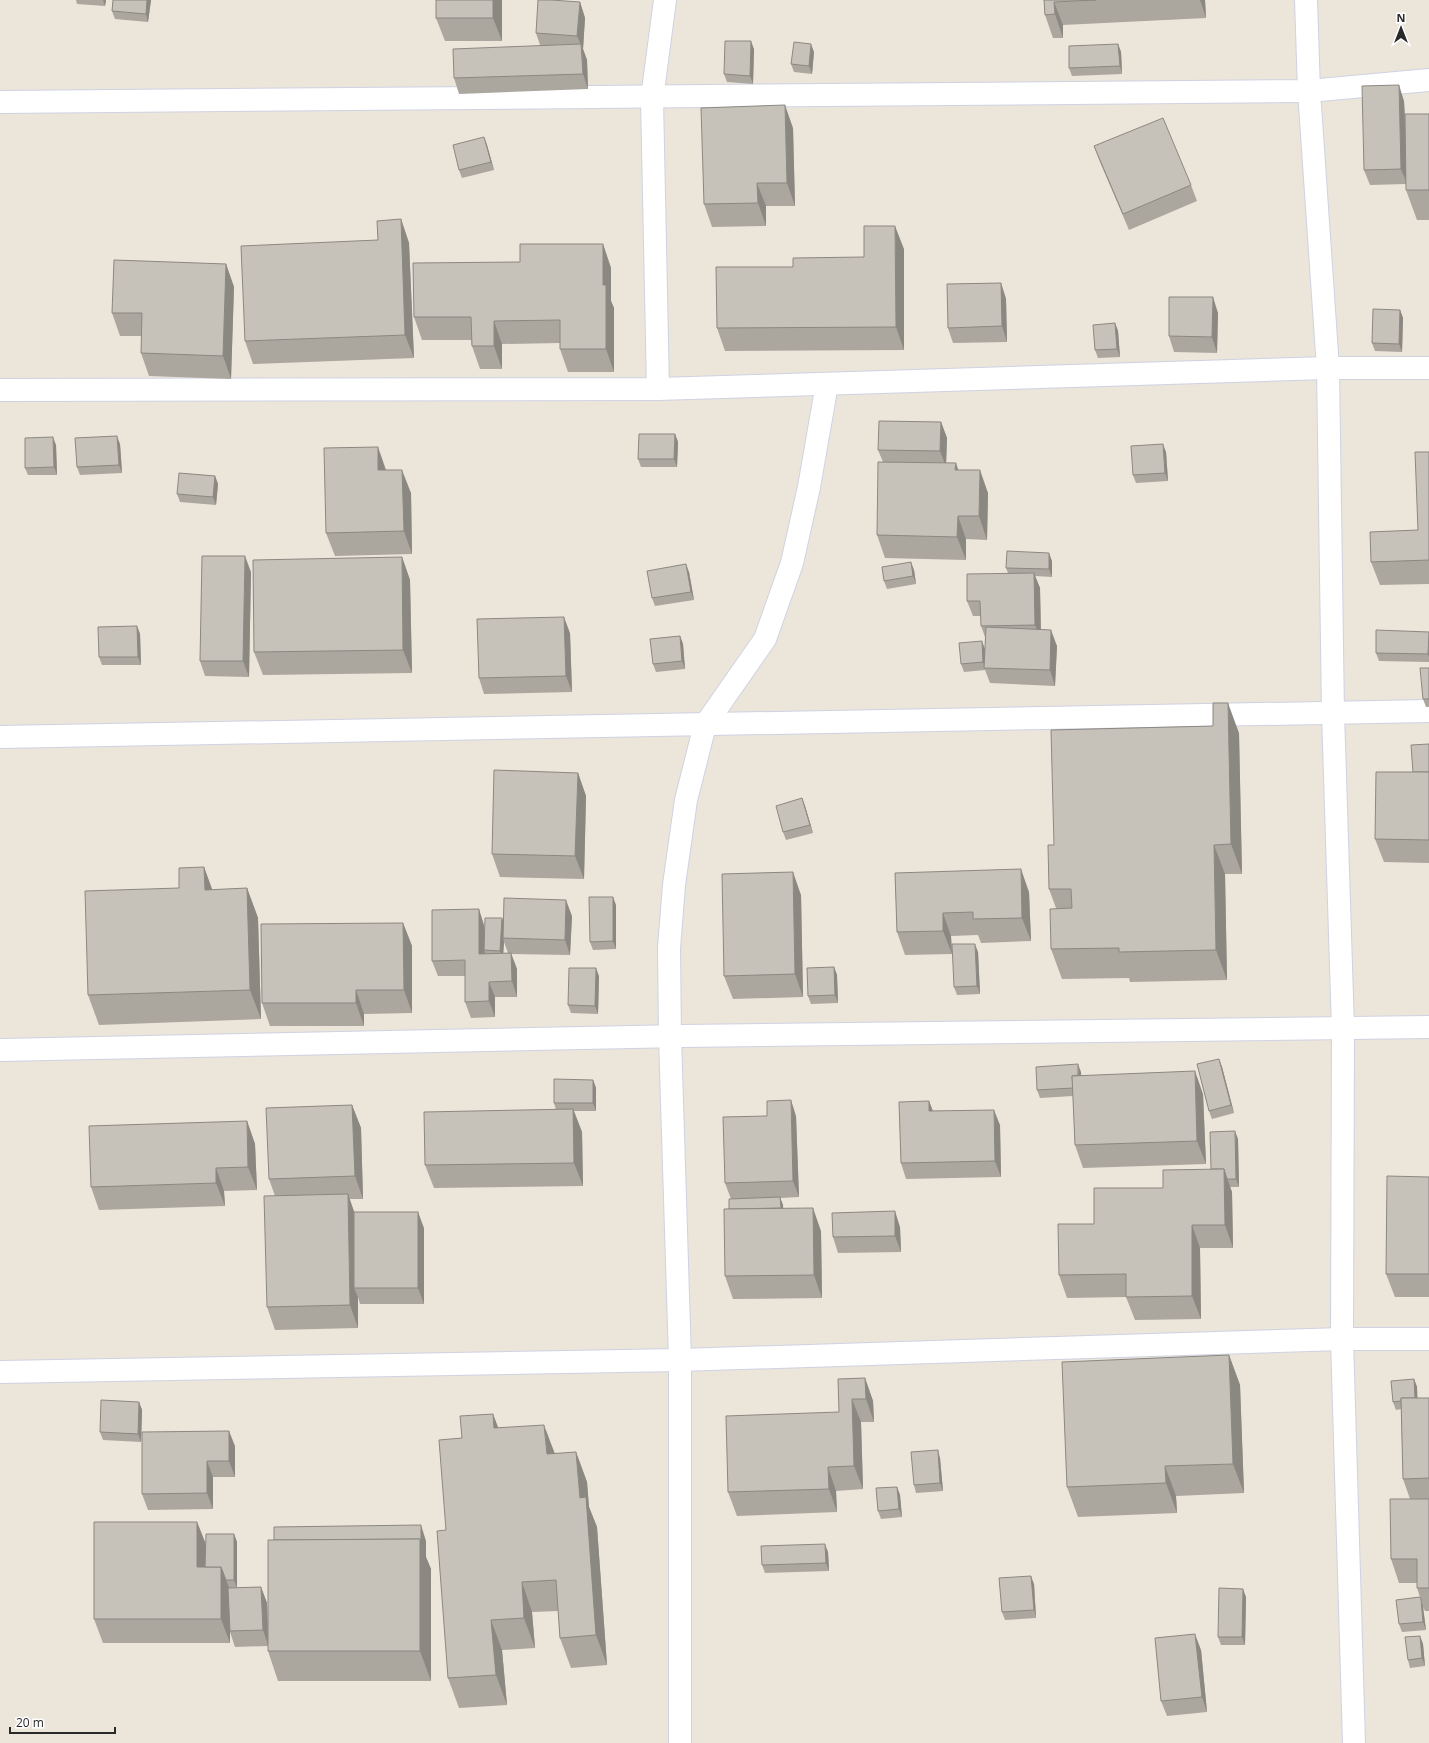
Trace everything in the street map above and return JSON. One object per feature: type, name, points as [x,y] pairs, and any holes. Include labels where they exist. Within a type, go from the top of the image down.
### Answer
[{"type":"street","points":[[658,389],[652,98],[665,0]]},
{"type":"street","points":[[1306,0],[1309,90],[1328,368],[1333,712],[1343,1029],[1342,1338],[1354,1743]]},
{"type":"street","points":[[0,102],[652,98],[1309,90],[1429,80]]},
{"type":"street","points":[[0,390],[658,389],[1328,368],[1429,368]]},
{"type":"street","points":[[680,1743],[680,1360],[670,1037],[669,948],[674,885],[686,800],[705,725],[765,638],[792,563],[809,487],[827,384]]},
{"type":"street","points":[[0,737],[1429,711]]},
{"type":"street","points":[[0,1050],[670,1037],[1429,1027]]},
{"type":"street","points":[[0,1372],[680,1360],[1342,1338],[1429,1339]]},
{"type":"building","points":[[113,0],[147,0],[146,14],[112,11]]},
{"type":"building","points":[[436,0],[493,0],[493,18],[436,18]]},
{"type":"building","points":[[538,0],[580,2],[577,36],[536,33]]},
{"type":"building","points":[[1044,0],[1096,0],[1054,2],[1055,14],[1045,15]]},
{"type":"building","points":[[725,41],[751,41],[750,76],[724,74]]},
{"type":"building","points":[[794,42],[811,44],[809,66],[791,64]]},
{"type":"building","points":[[581,44],[583,74],[454,78],[453,49]]},
{"type":"building","points":[[1118,44],[1120,66],[1069,68],[1069,46]]},
{"type":"building","points":[[1399,85],[1401,169],[1364,170],[1362,86]]},
{"type":"building","points":[[785,105],[787,183],[757,183],[758,203],[704,204],[701,108]]},
{"type":"building","points":[[1405,114],[1429,114],[1429,190],[1406,190]]},
{"type":"building","points":[[1163,118],[1191,185],[1123,214],[1094,146]]},
{"type":"building","points":[[484,137],[491,162],[459,170],[453,145]]},
{"type":"building","points":[[401,219],[405,335],[245,341],[241,246],[378,240],[377,221]]},
{"type":"building","points":[[864,226],[895,226],[896,327],[717,328],[716,267],[793,267],[793,258],[864,257]]},
{"type":"building","points":[[520,244],[603,244],[603,285],[606,285],[606,349],[560,349],[560,320],[494,321],[494,346],[472,346],[471,317],[414,317],[413,263],[520,262]]},
{"type":"building","points":[[114,260],[226,264],[223,356],[141,353],[142,313],[112,313]]},
{"type":"building","points":[[1001,283],[1002,326],[948,328],[947,284]]},
{"type":"building","points":[[1169,297],[1213,297],[1212,337],[1169,336]]},
{"type":"building","points":[[1373,309],[1400,310],[1399,344],[1372,343]]},
{"type":"building","points":[[1115,323],[1117,349],[1095,350],[1093,325]]},
{"type":"building","points":[[879,421],[941,422],[940,451],[878,450]]},
{"type":"building","points":[[639,434],[675,434],[674,459],[638,459]]},
{"type":"building","points":[[117,436],[119,465],[77,467],[75,438]]},
{"type":"building","points":[[53,437],[54,467],[25,468],[25,438]]},
{"type":"building","points":[[1163,444],[1165,473],[1133,475],[1131,446]]},
{"type":"building","points":[[378,447],[378,470],[402,470],[404,531],[326,533],[324,448]]},
{"type":"building","points":[[1415,452],[1429,452],[1429,560],[1371,562],[1370,532],[1418,530]]},
{"type":"building","points":[[878,462],[956,463],[955,470],[980,470],[979,516],[958,516],[957,537],[877,535]]},
{"type":"building","points":[[179,473],[215,476],[213,497],[177,494]]},
{"type":"building","points":[[1007,551],[1049,553],[1049,569],[1006,568]]},
{"type":"building","points":[[202,556],[245,556],[243,661],[200,661]]},
{"type":"building","points":[[402,557],[403,650],[254,652],[253,560]]},
{"type":"building","points":[[911,562],[913,576],[884,581],[882,567]]},
{"type":"building","points":[[686,564],[691,592],[652,598],[647,571]]},
{"type":"building","points":[[1034,573],[1035,625],[981,626],[980,601],[967,601],[967,574]]},
{"type":"building","points":[[564,617],[566,676],[479,678],[477,619]]},
{"type":"building","points":[[137,626],[138,657],[99,657],[98,627]]},
{"type":"building","points":[[986,627],[1051,630],[1050,670],[984,668]]},
{"type":"building","points":[[1376,630],[1429,632],[1428,654],[1376,653]]},
{"type":"building","points":[[680,636],[682,661],[653,664],[650,639]]},
{"type":"building","points":[[982,641],[983,662],[961,664],[959,643]]},
{"type":"building","points":[[1420,668],[1429,668],[1429,699],[1423,699]]},
{"type":"building","points":[[1213,703],[1228,703],[1231,844],[1214,845],[1216,950],[1119,952],[1119,948],[1051,949],[1050,909],[1072,908],[1071,889],[1049,889],[1048,845],[1054,845],[1051,730],[1213,726]]},
{"type":"building","points":[[1429,744],[1429,772],[1413,772],[1411,745]]},
{"type":"building","points":[[494,770],[578,773],[575,856],[492,854]]},
{"type":"building","points":[[1376,772],[1429,772],[1429,840],[1375,839]]},
{"type":"building","points":[[802,798],[810,825],[783,832],[776,806]]},
{"type":"building","points":[[204,867],[205,890],[247,888],[250,990],[88,995],[85,891],[179,888],[179,868]]},
{"type":"building","points":[[1021,869],[1022,918],[973,919],[973,912],[943,913],[943,931],[897,932],[895,873]]},
{"type":"building","points":[[793,872],[795,974],[724,976],[722,874]]},
{"type":"building","points":[[589,897],[613,897],[613,941],[590,942]]},
{"type":"building","points":[[504,898],[566,900],[565,940],[503,938]]},
{"type":"building","points":[[479,909],[479,954],[511,953],[512,981],[489,982],[489,1001],[465,1002],[465,960],[432,961],[432,910]]},
{"type":"building","points":[[485,918],[502,918],[500,951],[484,950]]},
{"type":"building","points":[[403,923],[404,990],[356,990],[356,1003],[262,1003],[261,924]]},
{"type":"building","points":[[952,944],[975,944],[977,986],[954,987]]},
{"type":"building","points":[[834,967],[835,995],[808,996],[807,968]]},
{"type":"building","points":[[569,968],[596,968],[595,1006],[568,1005]]},
{"type":"building","points":[[1219,1059],[1231,1105],[1209,1111],[1197,1064]]},
{"type":"building","points":[[1078,1064],[1078,1075],[1072,1076],[1073,1088],[1037,1090],[1036,1067]]},
{"type":"building","points":[[1195,1071],[1197,1141],[1075,1145],[1072,1076]]},
{"type":"building","points":[[554,1079],[593,1080],[593,1103],[554,1103]]},
{"type":"building","points":[[791,1100],[793,1181],[725,1183],[723,1117],[767,1116],[767,1101]]},
{"type":"building","points":[[929,1101],[929,1111],[994,1110],[995,1161],[901,1163],[899,1102]]},
{"type":"building","points":[[352,1105],[355,1176],[269,1179],[266,1108]]},
{"type":"building","points":[[573,1109],[574,1163],[425,1165],[424,1112]]},
{"type":"building","points":[[247,1121],[248,1167],[216,1168],[216,1183],[91,1187],[89,1126]]},
{"type":"building","points":[[1235,1131],[1236,1179],[1227,1179],[1224,1169],[1211,1169],[1210,1132]]},
{"type":"building","points":[[1224,1169],[1225,1225],[1192,1225],[1192,1296],[1126,1297],[1126,1274],[1059,1275],[1058,1224],[1094,1224],[1094,1188],[1163,1188],[1163,1170]]},
{"type":"building","points":[[1387,1176],[1429,1177],[1429,1274],[1386,1274]]},
{"type":"building","points":[[348,1194],[350,1305],[267,1307],[264,1196]]},
{"type":"building","points":[[780,1197],[781,1208],[729,1209],[729,1199]]},
{"type":"building","points":[[813,1208],[814,1275],[725,1276],[724,1209]]},
{"type":"building","points":[[895,1211],[895,1236],[833,1237],[832,1213]]},
{"type":"building","points":[[354,1212],[418,1212],[418,1288],[354,1288]]},
{"type":"building","points":[[1229,1355],[1233,1464],[1165,1466],[1166,1483],[1067,1487],[1062,1362]]},
{"type":"building","points":[[865,1378],[866,1399],[852,1399],[854,1466],[828,1467],[829,1489],[728,1492],[726,1416],[839,1412],[838,1379]]},
{"type":"building","points":[[1414,1379],[1415,1398],[1401,1398],[1401,1401],[1393,1402],[1391,1381]]},
{"type":"building","points":[[1401,1398],[1429,1398],[1429,1478],[1403,1479]]},
{"type":"building","points":[[101,1400],[139,1402],[138,1434],[100,1432]]},
{"type":"building","points":[[493,1414],[494,1428],[544,1425],[547,1454],[576,1452],[580,1498],[586,1497],[596,1635],[560,1638],[556,1580],[522,1582],[524,1618],[491,1620],[496,1675],[448,1678],[437,1531],[446,1530],[439,1440],[462,1438],[460,1416]]},
{"type":"building","points":[[229,1431],[229,1461],[207,1461],[207,1493],[142,1494],[142,1432]]},
{"type":"building","points":[[938,1450],[940,1483],[914,1485],[911,1452]]},
{"type":"building","points":[[897,1487],[899,1509],[878,1511],[876,1488]]},
{"type":"building","points":[[1390,1499],[1429,1499],[1429,1588],[1417,1588],[1417,1559],[1391,1559]]},
{"type":"building","points":[[94,1522],[197,1522],[197,1567],[221,1567],[221,1619],[94,1619]]},
{"type":"building","points":[[421,1525],[421,1541],[420,1539],[274,1540],[274,1527]]},
{"type":"building","points":[[206,1534],[234,1534],[234,1580],[226,1580],[221,1567],[205,1567]]},
{"type":"building","points":[[420,1539],[420,1651],[268,1651],[268,1540]]},
{"type":"building","points":[[825,1544],[826,1563],[762,1565],[761,1546]]},
{"type":"building","points":[[1031,1576],[1034,1610],[1002,1612],[999,1578]]},
{"type":"building","points":[[261,1587],[263,1630],[230,1631],[228,1588]]},
{"type":"building","points":[[1219,1588],[1243,1589],[1242,1637],[1218,1637]]},
{"type":"building","points":[[1420,1597],[1423,1622],[1399,1624],[1396,1600]]},
{"type":"building","points":[[1195,1634],[1202,1697],[1161,1701],[1155,1638]]},
{"type":"building","points":[[1420,1636],[1422,1658],[1408,1660],[1405,1637]]}]
